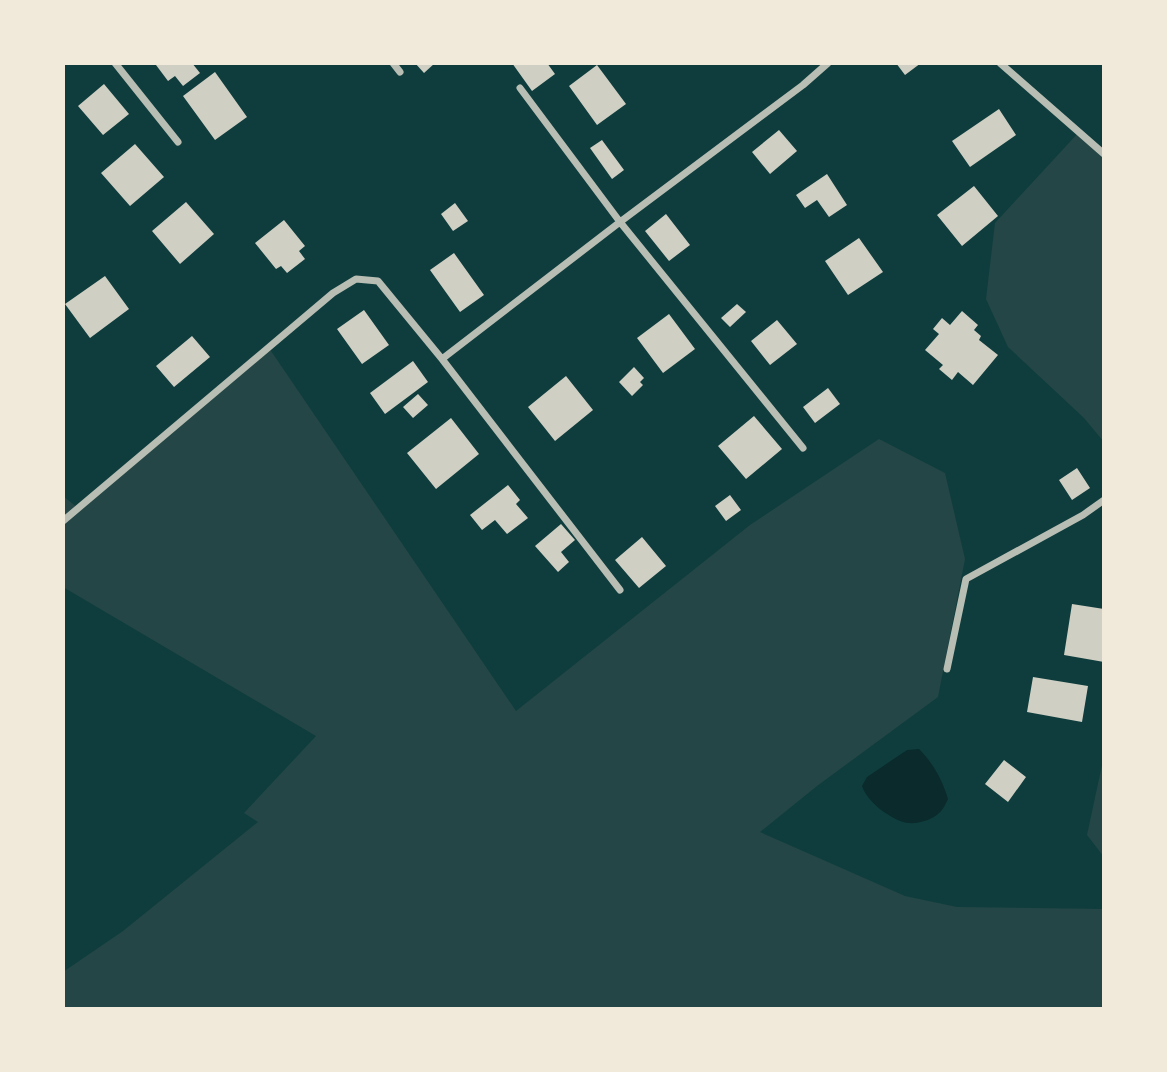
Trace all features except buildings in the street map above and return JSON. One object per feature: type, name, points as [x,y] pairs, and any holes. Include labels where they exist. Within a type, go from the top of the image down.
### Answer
[{"type":"street","points":[[115,63],[178,142]]},
{"type":"street","points":[[393,63],[400,72]]},
{"type":"street","points":[[442,359],[803,85],[828,63]]},
{"type":"street","points":[[1000,63],[1104,154]]},
{"type":"street","points":[[520,89],[620,222],[803,448]]},
{"type":"street","points":[[63,521],[333,293],[356,279],[378,281],[442,359],[620,590]]},
{"type":"street","points":[[947,669],[966,579],[1083,515],[1104,500]]},
{"type":"shaded area","points":[[1079,132],[1104,154],[1104,442],[1084,418],[1008,347],[986,299],[995,223]]},
{"type":"shaded area","points":[[269,348],[516,711],[750,525],[879,439],[945,473],[965,559],[938,697],[817,786],[760,832],[905,896],[957,907],[1104,909],[1104,1009],[63,1009],[63,972],[123,931],[258,822],[244,813],[316,736],[63,587],[63,496],[78,508]]},
{"type":"shaded area","points":[[919,749],[937,772],[948,799],[942,810],[933,818],[908,823],[880,809],[864,792],[862,786],[867,777],[907,750]]},
{"type":"shaded area","points":[[1104,756],[1104,857],[1087,835]]}]
